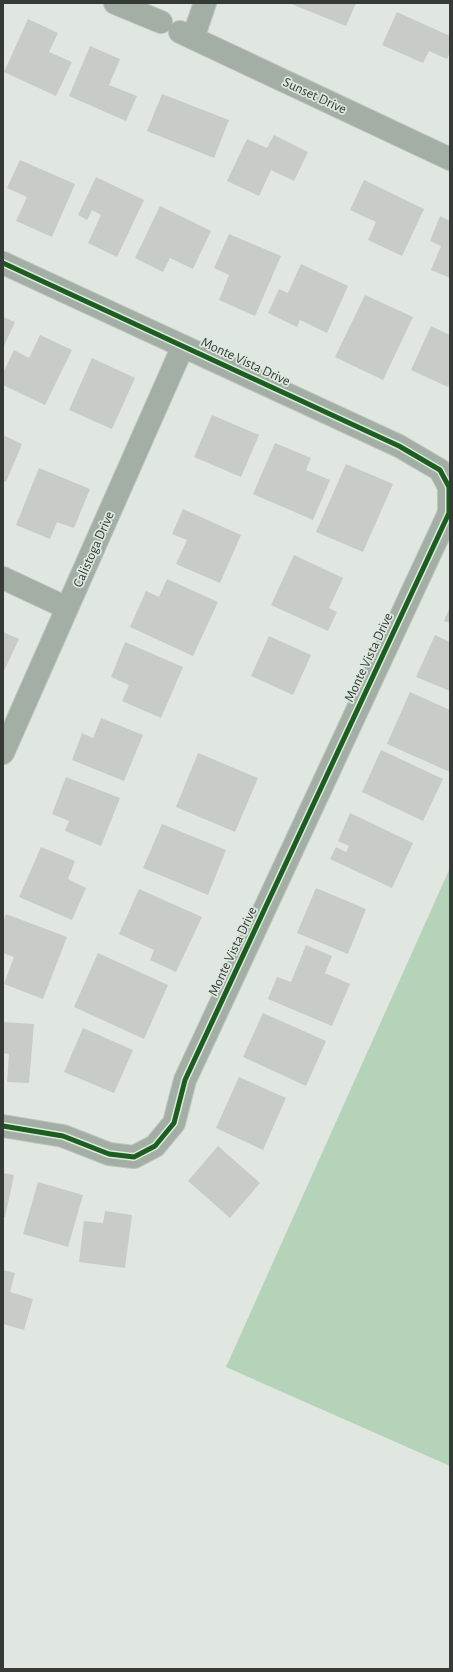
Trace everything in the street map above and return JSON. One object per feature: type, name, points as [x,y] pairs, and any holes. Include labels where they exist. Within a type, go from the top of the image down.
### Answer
[{"type":"street","name":"Sunset Drive","points":[[115,3],[178,31],[450,159]]},
{"type":"street","points":[[178,31],[205,3]]},
{"type":"street","name":"Monte Vista Drive","points":[[3,263],[399,446],[440,470],[449,487],[449,513],[185,1080],[174,1122],[155,1146],[134,1157],[109,1154],[63,1136],[3,1126]]},
{"type":"street","name":"Calistoga Drive","points":[[3,753],[183,346]]},
{"type":"street","points":[[3,578],[68,608]]},
{"type":"green space","points":[[450,868],[450,1466],[226,1367]]},
{"type":"building","points":[[289,3],[356,3],[346,26]]},
{"type":"building","points":[[397,12],[450,36],[450,52],[447,59],[429,51],[423,63],[382,45]]},
{"type":"building","points":[[28,19],[58,33],[49,52],[72,62],[56,96],[4,72]]},
{"type":"building","points":[[90,46],[120,59],[109,85],[137,96],[126,121],[69,96]]},
{"type":"building","points":[[162,94],[229,120],[214,158],[147,131]]},
{"type":"building","points":[[274,135],[308,152],[294,181],[271,170],[259,196],[227,181],[247,139],[267,148]]},
{"type":"building","points":[[20,160],[75,184],[52,237],[16,221],[27,197],[7,188]]},
{"type":"building","points":[[96,177],[144,200],[117,257],[88,243],[101,215],[92,210],[87,220],[78,215]]},
{"type":"building","points":[[364,180],[424,209],[402,256],[368,240],[376,222],[350,210]]},
{"type":"building","points":[[160,206],[211,231],[193,269],[170,258],[163,272],[135,258]]},
{"type":"building","points":[[440,216],[450,221],[450,278],[431,270],[441,246],[430,241]]},
{"type":"building","points":[[229,234],[281,256],[255,316],[219,300],[229,275],[214,268]]},
{"type":"building","points":[[301,264],[348,286],[327,333],[300,320],[297,327],[268,313],[279,289],[288,293]]},
{"type":"building","points":[[365,295],[413,317],[383,380],[335,357]]},
{"type":"building","points":[[3,317],[15,322],[3,348]]},
{"type":"building","points":[[431,326],[450,335],[450,383],[448,387],[411,370]]},
{"type":"building","points":[[40,335],[72,350],[45,405],[3,385],[3,373],[14,350],[29,358]]},
{"type":"building","points":[[92,358],[135,378],[112,429],[69,410]]},
{"type":"building","points":[[212,415],[259,435],[241,477],[194,457]]},
{"type":"building","points":[[3,435],[22,444],[6,482],[3,481]]},
{"type":"building","points":[[275,443],[311,458],[306,470],[330,480],[313,520],[253,494]]},
{"type":"building","points":[[346,464],[393,484],[363,552],[316,532]]},
{"type":"building","points":[[39,468],[90,489],[74,528],[57,522],[50,539],[16,525]]},
{"type":"building","points":[[183,509],[241,535],[220,583],[176,564],[187,540],[172,534]]},
{"type":"building","points":[[294,555],[343,578],[329,608],[337,612],[328,631],[271,605]]},
{"type":"building","points":[[167,579],[218,602],[193,656],[130,627],[146,591],[159,597]]},
{"type":"building","points":[[450,607],[450,623],[444,621]]},
{"type":"building","points":[[3,632],[19,639],[3,673]]},
{"type":"building","points":[[435,635],[450,642],[450,691],[416,677]]},
{"type":"building","points":[[269,636],[311,655],[293,695],[251,676]]},
{"type":"building","points":[[125,642],[183,667],[161,718],[122,701],[129,685],[111,677]]},
{"type":"building","points":[[410,692],[450,710],[450,772],[387,744]]},
{"type":"building","points":[[101,718],[143,735],[124,781],[72,760],[82,733],[93,738]]},
{"type":"building","points":[[381,750],[443,779],[423,821],[362,792]]},
{"type":"building","points":[[198,753],[258,778],[235,832],[176,807]]},
{"type":"building","points":[[66,777],[120,798],[101,846],[65,831],[69,821],[52,814]]},
{"type":"building","points":[[350,813],[413,843],[392,888],[330,859],[336,847],[346,852],[349,846],[338,841]]},
{"type":"building","points":[[162,824],[226,850],[208,895],[143,868]]},
{"type":"building","points":[[41,847],[75,861],[68,879],[86,888],[72,920],[19,897]]},
{"type":"building","points":[[316,888],[366,909],[348,954],[297,933]]},
{"type":"building","points":[[139,889],[202,917],[176,972],[150,960],[154,950],[119,934]]},
{"type":"building","points":[[6,914],[67,937],[43,999],[4,984],[14,957],[3,953],[3,922]]},
{"type":"building","points":[[306,945],[332,956],[325,973],[350,984],[332,1026],[268,999],[277,977],[291,982]]},
{"type":"building","points":[[98,953],[168,985],[144,1039],[74,1007]]},
{"type":"building","points":[[263,1013],[326,1041],[306,1086],[243,1057]]},
{"type":"building","points":[[3,1022],[34,1024],[29,1083],[7,1082],[9,1054],[3,1053]]},
{"type":"building","points":[[83,1028],[133,1050],[114,1093],[64,1072]]},
{"type":"building","points":[[239,1077],[286,1098],[263,1150],[216,1128]]},
{"type":"building","points":[[218,1146],[260,1183],[230,1218],[188,1181]]},
{"type":"building","points":[[3,1173],[14,1175],[5,1217],[3,1217]]},
{"type":"building","points":[[38,1182],[83,1195],[68,1247],[23,1234]]},
{"type":"building","points":[[105,1211],[132,1215],[125,1268],[79,1262],[84,1221],[103,1223]]},
{"type":"building","points":[[3,1270],[15,1273],[10,1292],[33,1299],[24,1330],[3,1324]]},
{"type":"cycle path","points":[[3,263],[399,446],[440,470],[449,487],[449,513],[185,1080],[174,1123],[155,1146],[134,1157],[109,1154],[63,1136],[3,1126]]}]
